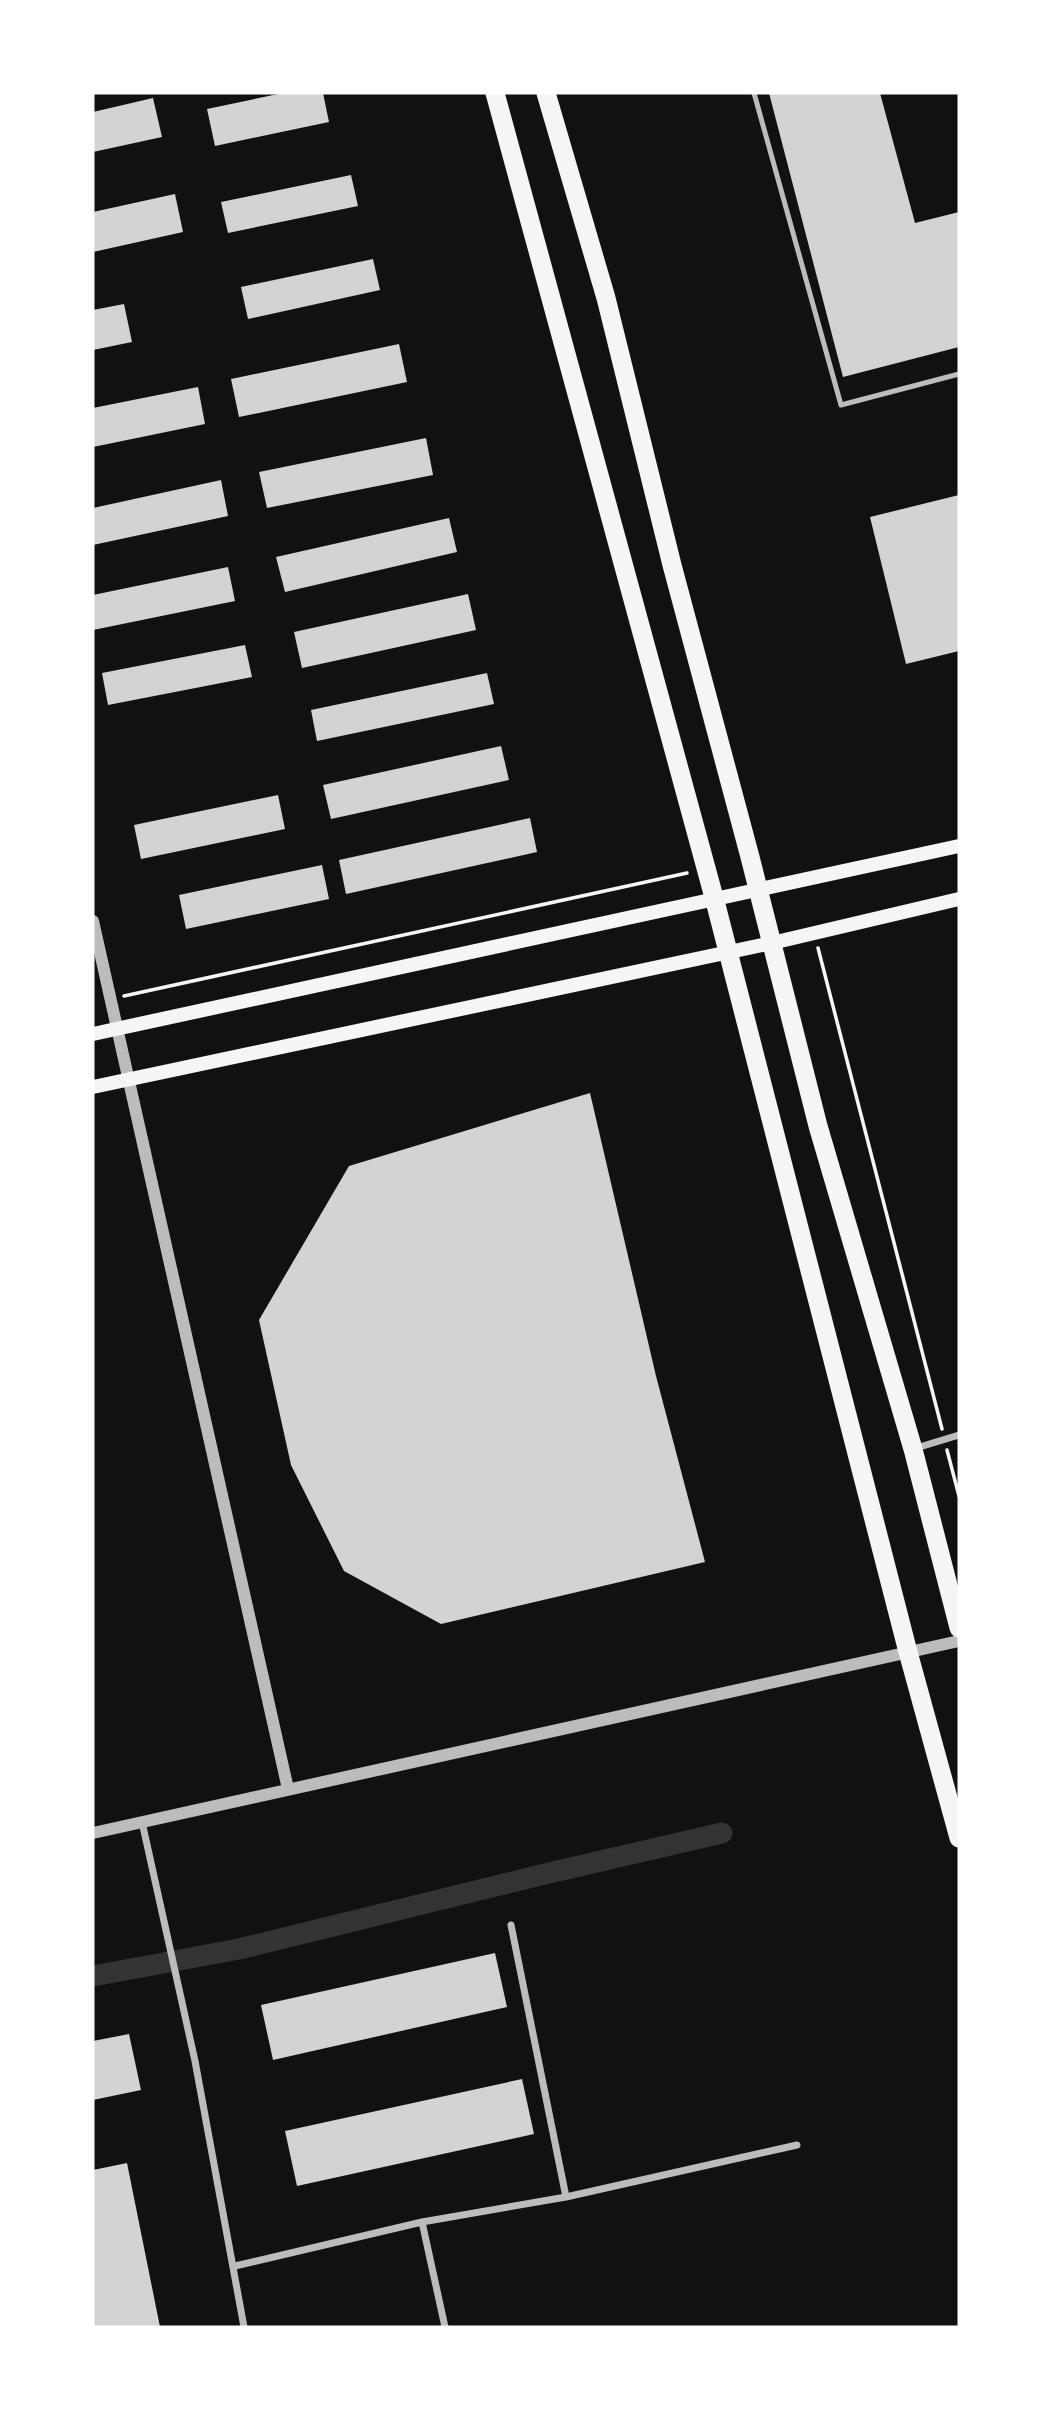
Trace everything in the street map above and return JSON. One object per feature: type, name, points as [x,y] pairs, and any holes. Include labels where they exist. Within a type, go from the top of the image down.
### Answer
[{"type":"highway","points":[[495,93],[729,950],[908,1652],[959,1838]]},
{"type":"highway","points":[[547,93],[606,298],[818,1126],[913,1449],[959,1628]]},
{"type":"main road","points":[[93,1034],[959,846]]},
{"type":"main road","points":[[93,1087],[772,943],[959,899]]},
{"type":"street","points":[[93,922],[288,1788]]},
{"type":"street","points":[[913,1449],[959,1435]]},
{"type":"street","points":[[93,1833],[959,1641]]},
{"type":"street","points":[[142,1822],[195,2062],[244,2327]]},
{"type":"street","points":[[510,1925],[566,2197]]},
{"type":"street","points":[[234,2266],[422,2222],[566,2197],[797,2144]]},
{"type":"street","points":[[422,2222],[445,2327]]},
{"type":"lane","points":[[754,93],[841,405],[959,374]]},
{"type":"path","points":[[110,999],[707,869]]},
{"type":"path","points":[[814,933],[959,1496]]},
{"type":"building","points":[[283,93],[323,93],[329,122],[215,146],[207,109]]},
{"type":"building","points":[[769,93],[880,93],[915,223],[959,212],[959,347],[843,377]]},
{"type":"building","points":[[153,98],[162,137],[93,152],[93,112]]},
{"type":"building","points":[[351,175],[358,206],[228,233],[221,202]]},
{"type":"building","points":[[175,194],[183,232],[93,252],[93,212]]},
{"type":"building","points":[[373,259],[380,290],[248,319],[241,287]]},
{"type":"building","points":[[124,304],[132,342],[93,350],[93,310]]},
{"type":"building","points":[[399,344],[407,382],[239,417],[231,379]]},
{"type":"building","points":[[198,387],[205,424],[93,447],[93,408]]},
{"type":"building","points":[[426,438],[433,475],[267,508],[259,472]]},
{"type":"building","points":[[221,480],[228,516],[93,545],[93,508]]},
{"type":"building","points":[[959,495],[959,651],[906,664],[870,517]]},
{"type":"building","points":[[449,518],[457,552],[285,592],[276,557]]},
{"type":"building","points":[[228,567],[235,601],[93,630],[93,595]]},
{"type":"building","points":[[468,594],[476,630],[302,668],[294,632]]},
{"type":"building","points":[[245,645],[252,677],[108,705],[102,673]]},
{"type":"building","points":[[487,673],[494,704],[317,741],[311,710]]},
{"type":"building","points":[[501,746],[509,780],[331,819],[323,785]]},
{"type":"building","points":[[278,795],[285,829],[141,859],[134,825]]},
{"type":"building","points":[[530,818],[537,852],[346,894],[339,860]]},
{"type":"building","points":[[322,865],[329,899],[186,929],[179,895]]},
{"type":"building","points":[[590,1093],[656,1376],[705,1562],[441,1624],[344,1571],[291,1465],[259,1320],[349,1166]]},
{"type":"building","points":[[495,1953],[507,2007],[273,2060],[261,2005]]},
{"type":"building","points":[[129,2034],[141,2090],[93,2100],[93,2041]]},
{"type":"building","points":[[522,2079],[534,2134],[297,2186],[285,2131]]},
{"type":"building","points":[[127,2163],[160,2327],[93,2327],[93,2170]]},
{"type":"waterway","points":[[93,1976],[239,1949],[722,1833]]}]
